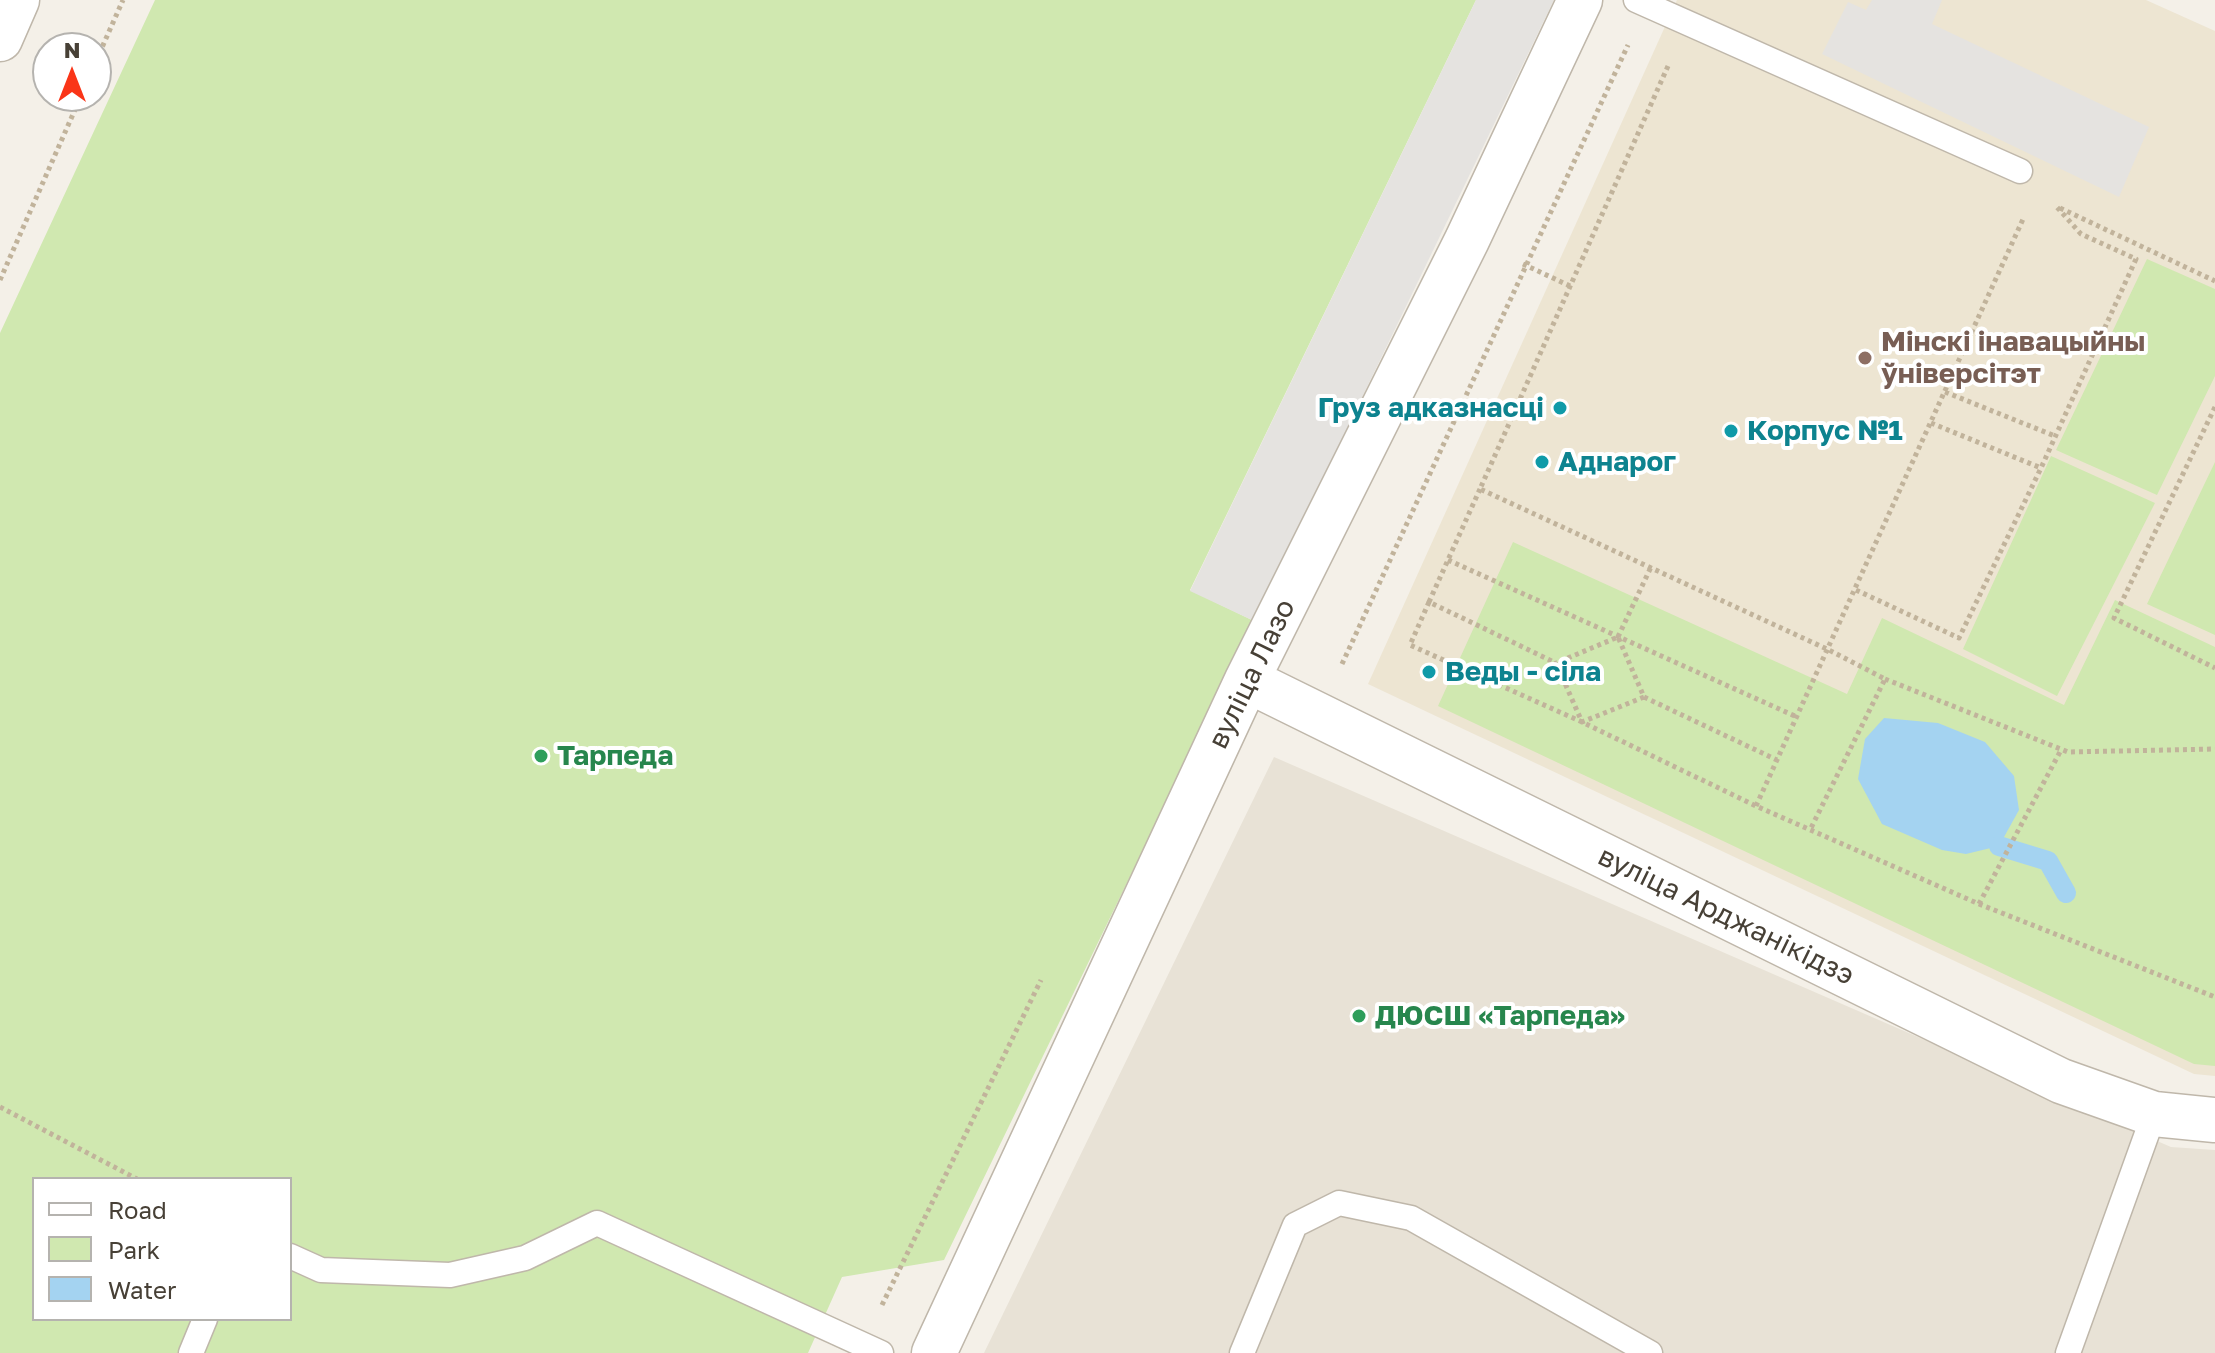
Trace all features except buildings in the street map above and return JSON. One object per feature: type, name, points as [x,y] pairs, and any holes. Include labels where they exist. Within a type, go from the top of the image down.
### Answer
[{"type":"street","points":[[0,39],[17,0]]},
{"type":"street","name":"вуліца Лазо","points":[[934,1353],[1247,680],[1467,240],[1580,0]]},
{"type":"street","name":"вуліца Арджанікідзэ","points":[[1247,680],[2061,1081],[2154,1114],[2215,1120]]},
{"type":"lane","points":[[1636,0],[2020,171]]},
{"type":"lane","points":[[2068,1353],[2154,1114]]},
{"type":"lane","points":[[1242,1353],[1295,1225],[1339,1203],[1411,1218],[1650,1353]]},
{"type":"lane","points":[[292,1257],[321,1270],[450,1275],[525,1258],[597,1223],[881,1353]]},
{"type":"lane","points":[[191,1353],[204,1321]]},
{"type":"path","points":[[109,32],[123,0]]},
{"type":"path","points":[[1686,24],[1410,645],[1582,722],[1756,806],[1979,904],[2215,997]]},
{"type":"path","points":[[0,280],[74,112]]},
{"type":"path","points":[[2020,171],[2034,196],[2215,281]]},
{"type":"path","points":[[1756,806],[2034,196]]},
{"type":"path","points":[[1856,590],[1959,638],[2136,259],[2081,234],[2055,205]]},
{"type":"path","points":[[1552,277],[1570,286]]},
{"type":"path","points":[[1945,392],[2055,436]]},
{"type":"path","points":[[2215,407],[2114,618],[2215,668]]},
{"type":"path","points":[[1931,423],[2041,468]]},
{"type":"path","points":[[1480,489],[1829,650],[1885,679],[2061,750],[2215,749]]},
{"type":"path","points":[[1448,560],[1797,718]]},
{"type":"path","points":[[1556,663],[1618,637],[1651,567]]},
{"type":"path","points":[[1429,602],[1556,663],[1582,722]]},
{"type":"path","points":[[1618,637],[1644,697],[1777,760]]},
{"type":"path","points":[[1811,828],[1885,679]]},
{"type":"path","points":[[1582,722],[1644,697]]},
{"type":"path","points":[[1979,904],[2061,750]]},
{"type":"path","points":[[0,1107],[133,1177]]},
{"type":"shaded area","points":[[1476,0],[1554,0],[1254,621],[1190,591]]},
{"type":"shaded area","name":"Мінскі інавацыйны ўніверсітэт","points":[[1677,0],[2146,0],[2215,31],[2215,1076],[2194,1074],[1368,684]]},
{"type":"shaded area","points":[[1872,0],[1942,0],[1932,24],[2149,127],[2119,197],[1822,54],[1848,2],[1866,10]]},
{"type":"shaded area","points":[[1274,757],[2171,1147],[2215,1150],[2215,1353],[984,1353]]},
{"type":"green space","name":"Тарпеда","points":[[155,0],[1476,0],[1190,590],[1254,621],[944,1260],[842,1277],[808,1353],[0,1353],[0,333],[103,112],[112,112],[112,92]]},
{"type":"green space","points":[[2147,259],[2215,289],[2215,376],[2157,495],[2056,450]]},
{"type":"green space","points":[[2051,456],[2155,503],[2057,696],[1963,649]]},
{"type":"green space","points":[[2215,462],[2215,635],[2147,604]]},
{"type":"green space","points":[[1513,542],[1847,694],[1882,618],[2064,705],[2115,600],[2215,647],[2215,1066],[2194,1064],[1438,706]]},
{"type":"water","points":[[1884,718],[1938,723],[1985,742],[2014,776],[2019,810],[1999,846],[1966,854],[1942,850],[1882,824],[1858,779],[1865,739]]},
{"type":"waterway","points":[[1999,846],[2048,861],[2066,893]]},
{"type":"place","name":"Мінскі інавацыйны ўніверсітэт","points":[[1865,358]]},
{"type":"place","name":"Груз адказнасці","points":[[1560,408]]},
{"type":"place","name":"Корпус №1","points":[[1731,431]]},
{"type":"place","name":"Аднарог","points":[[1542,462]]},
{"type":"place","name":"Веды - сіла","points":[[1429,672]]},
{"type":"place","name":"Тарпеда","points":[[541,756]]},
{"type":"place","name":"ДЮСШ «Тарпеда»","points":[[1359,1016]]}]
